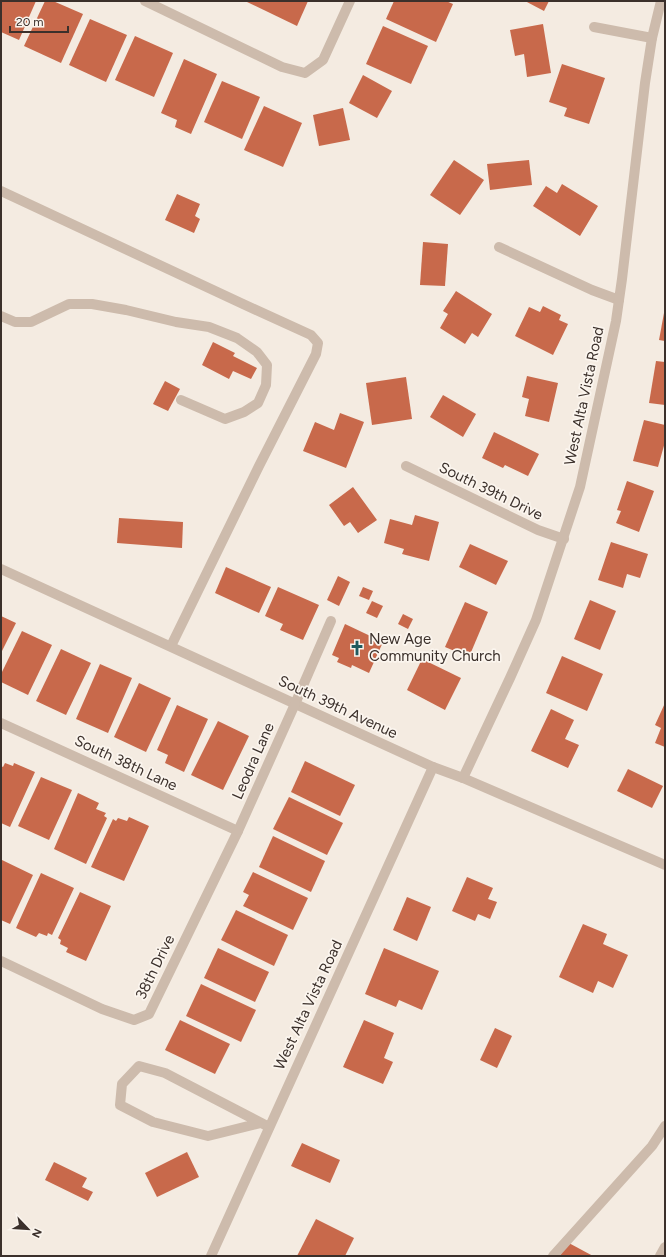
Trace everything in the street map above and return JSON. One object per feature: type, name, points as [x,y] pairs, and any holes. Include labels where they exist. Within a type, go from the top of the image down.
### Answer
[{"type":"street","points":[[145,1],[282,67],[305,73],[323,60],[350,1]]},
{"type":"street","name":"West Alta Vista Road","points":[[463,778],[536,620],[580,487],[616,321],[645,83],[652,38],[661,1]]},
{"type":"street","points":[[594,27],[652,38]]},
{"type":"street","points":[[1,191],[311,335],[318,343],[316,354],[259,466],[171,646]]},
{"type":"street","points":[[499,247],[592,290],[619,300]]},
{"type":"street","points":[[1,316],[15,322],[31,322],[69,304],[92,304],[126,310],[176,322],[209,327],[237,338],[257,352],[267,365],[266,385],[258,403],[244,412],[225,419],[181,400]]},
{"type":"street","name":"South 39th Drive","points":[[406,466],[538,530],[564,539]]},
{"type":"street","name":"South 39th Avenue","points":[[1,568],[433,768],[463,778],[665,865]]},
{"type":"street","name":"Leodra Lane","points":[[238,831],[331,621]]},
{"type":"street","name":"South 38th Lane","points":[[1,723],[238,831]]},
{"type":"street","name":"West Alta Vista Road","points":[[211,1256],[265,1125],[433,768]]},
{"type":"street","name":"38th Drive","points":[[1,961],[102,1009],[134,1020],[149,1014],[238,831]]},
{"type":"street","points":[[139,1066],[165,1073],[265,1125],[208,1136],[153,1122],[120,1105],[122,1084],[139,1066]]},
{"type":"street","points":[[553,1256],[652,1146],[665,1126]]},
{"type":"street","points":[[660,1256],[665,1247]]},
{"type":"building","points":[[1,1],[36,1],[19,40],[1,32]]},
{"type":"building","points":[[45,1],[53,1],[83,14],[61,63],[24,46]]},
{"type":"building","points":[[308,1],[297,26],[247,2]]},
{"type":"building","points":[[394,1],[446,1],[453,4],[436,42],[386,19]]},
{"type":"building","points":[[525,1],[549,1],[544,11]]},
{"type":"building","points":[[90,19],[127,35],[106,82],[69,65]]},
{"type":"building","points":[[543,24],[551,73],[527,77],[524,54],[515,56],[510,30]]},
{"type":"building","points":[[383,26],[428,46],[411,84],[366,64]]},
{"type":"building","points":[[135,36],[173,53],[154,97],[115,80]]},
{"type":"building","points":[[184,59],[217,74],[191,134],[175,127],[177,120],[161,113]]},
{"type":"building","points":[[562,64],[605,78],[589,124],[564,116],[567,108],[549,102]]},
{"type":"building","points":[[363,75],[392,91],[377,118],[349,103]]},
{"type":"building","points":[[222,81],[260,97],[242,139],[204,122]]},
{"type":"building","points":[[264,106],[302,123],[283,167],[244,150]]},
{"type":"building","points":[[343,108],[350,140],[319,146],[313,115]]},
{"type":"building","points":[[454,160],[484,180],[460,215],[430,195]]},
{"type":"building","points":[[529,160],[532,185],[490,190],[487,164]]},
{"type":"building","points":[[562,184],[598,206],[580,236],[533,206],[546,186],[557,193]]},
{"type":"building","points":[[177,194],[200,204],[195,216],[200,219],[194,233],[165,220]]},
{"type":"building","points":[[423,242],[448,244],[445,286],[420,285]]},
{"type":"building","points":[[456,291],[492,314],[478,337],[472,333],[465,344],[440,328],[448,314],[443,311]]},
{"type":"building","points":[[543,306],[561,315],[559,320],[568,324],[553,355],[515,336],[529,307],[540,312]]},
{"type":"building","points":[[665,313],[665,341],[659,340]]},
{"type":"building","points":[[213,342],[235,353],[233,356],[257,368],[251,379],[233,371],[229,379],[202,365]]},
{"type":"building","points":[[656,361],[665,362],[665,405],[649,403]]},
{"type":"building","points":[[527,376],[558,383],[549,422],[525,416],[529,399],[522,397]]},
{"type":"building","points":[[406,377],[412,419],[372,425],[366,383]]},
{"type":"building","points":[[165,381],[180,389],[168,411],[153,404]]},
{"type":"building","points":[[443,395],[476,414],[463,437],[430,417]]},
{"type":"building","points":[[340,413],[364,422],[346,468],[303,451],[315,422],[334,430]]},
{"type":"building","points":[[644,420],[665,425],[665,442],[658,467],[633,461]]},
{"type":"building","points":[[494,432],[539,454],[528,476],[505,465],[503,468],[482,458]]},
{"type":"building","points":[[627,481],[654,491],[639,532],[616,523],[621,511],[617,510]]},
{"type":"building","points":[[353,487],[377,520],[358,533],[350,522],[344,526],[329,505]]},
{"type":"building","points":[[415,515],[439,522],[429,561],[402,554],[404,549],[384,543],[390,519],[412,525]]},
{"type":"building","points":[[119,518],[183,522],[182,548],[117,543]]},
{"type":"building","points":[[611,542],[648,554],[640,578],[627,574],[623,588],[598,580]]},
{"type":"building","points":[[470,544],[508,561],[496,585],[459,567]]},
{"type":"building","points":[[226,567],[271,587],[259,613],[215,593]]},
{"type":"building","points":[[338,576],[350,582],[339,606],[327,600]]},
{"type":"building","points":[[278,587],[319,605],[303,640],[280,630],[283,624],[265,616]]},
{"type":"building","points":[[363,587],[373,591],[369,600],[359,596]]},
{"type":"building","points":[[590,600],[616,611],[600,650],[574,639]]},
{"type":"building","points":[[372,601],[383,606],[377,618],[366,613]]},
{"type":"building","points":[[465,602],[488,612],[469,657],[445,647]]},
{"type":"building","points":[[403,614],[413,619],[408,629],[398,624]]},
{"type":"building","points":[[1,616],[16,623],[1,653]]},
{"type":"building","name":"New Age Community Church","points":[[345,624],[383,642],[369,673],[352,665],[351,668],[337,662],[339,658],[332,655]]},
{"type":"building","points":[[22,631],[52,645],[28,695],[1,682],[1,674]]},
{"type":"building","points":[[61,649],[91,663],[66,715],[36,701]]},
{"type":"building","points":[[562,656],[603,674],[587,711],[546,693]]},
{"type":"building","points":[[422,659],[461,678],[445,710],[407,690]]},
{"type":"building","points":[[100,664],[132,678],[108,733],[76,719]]},
{"type":"building","points":[[139,683],[171,698],[146,752],[114,737]]},
{"type":"building","points":[[665,703],[665,747],[655,743],[661,728],[655,725]]},
{"type":"building","points":[[177,705],[208,719],[184,772],[165,763],[168,755],[157,750]]},
{"type":"building","points":[[551,709],[574,720],[565,739],[579,745],[568,768],[531,751]]},
{"type":"building","points":[[218,721],[249,736],[223,790],[191,775]]},
{"type":"building","points":[[305,761],[355,785],[340,816],[291,792]]},
{"type":"building","points":[[5,763],[13,766],[14,763],[35,772],[10,827],[1,823],[1,766],[3,767]]},
{"type":"building","points":[[628,769],[663,786],[652,808],[617,791]]},
{"type":"building","points":[[41,777],[72,790],[49,840],[18,826]]},
{"type":"building","points":[[78,793],[99,803],[96,809],[106,813],[104,816],[107,818],[86,864],[54,849]]},
{"type":"building","points":[[289,797],[343,823],[327,855],[273,829]]},
{"type":"building","points":[[129,817],[149,826],[124,881],[91,867],[113,819],[116,821],[118,818],[127,821]]},
{"type":"building","points":[[273,836],[325,861],[311,892],[259,867]]},
{"type":"building","points":[[2,860],[33,875],[10,924],[1,920]]},
{"type":"building","points":[[253,872],[308,898],[293,930],[243,906],[249,895],[243,892]]},
{"type":"building","points":[[41,873],[74,888],[52,935],[48,933],[47,936],[39,933],[36,937],[16,928]]},
{"type":"building","points":[[467,877],[493,888],[488,899],[497,902],[490,919],[478,914],[475,921],[452,911]]},
{"type":"building","points":[[80,892],[111,906],[86,961],[66,952],[68,948],[60,944],[61,940],[58,938]]},
{"type":"building","points":[[407,897],[431,907],[417,941],[393,930]]},
{"type":"building","points":[[236,910],[288,935],[274,966],[221,940]]},
{"type":"building","points":[[583,924],[607,934],[603,944],[628,955],[613,988],[598,981],[593,993],[559,977]]},
{"type":"building","points":[[218,948],[269,972],[255,1002],[204,978]]},
{"type":"building","points":[[384,948],[439,971],[422,1010],[399,1000],[396,1007],[365,994]]},
{"type":"building","points":[[201,984],[256,1010],[241,1042],[186,1016]]},
{"type":"building","points":[[180,1020],[230,1044],[215,1074],[165,1050]]},
{"type":"building","points":[[364,1020],[394,1033],[384,1058],[393,1062],[383,1084],[343,1067]]},
{"type":"building","points":[[495,1028],[512,1036],[497,1068],[480,1060]]},
{"type":"building","points":[[302,1143],[340,1160],[330,1183],[291,1166]]},
{"type":"building","points":[[187,1152],[199,1177],[157,1197],[145,1173]]},
{"type":"building","points":[[54,1162],[87,1178],[82,1187],[93,1192],[88,1201],[45,1180]]},
{"type":"building","points":[[316,1219],[354,1238],[345,1256],[297,1256]]},
{"type":"building","points":[[567,1242],[593,1256],[560,1256]]},
{"type":"place","name":"New Age Community Church","points":[[357,648]]}]
